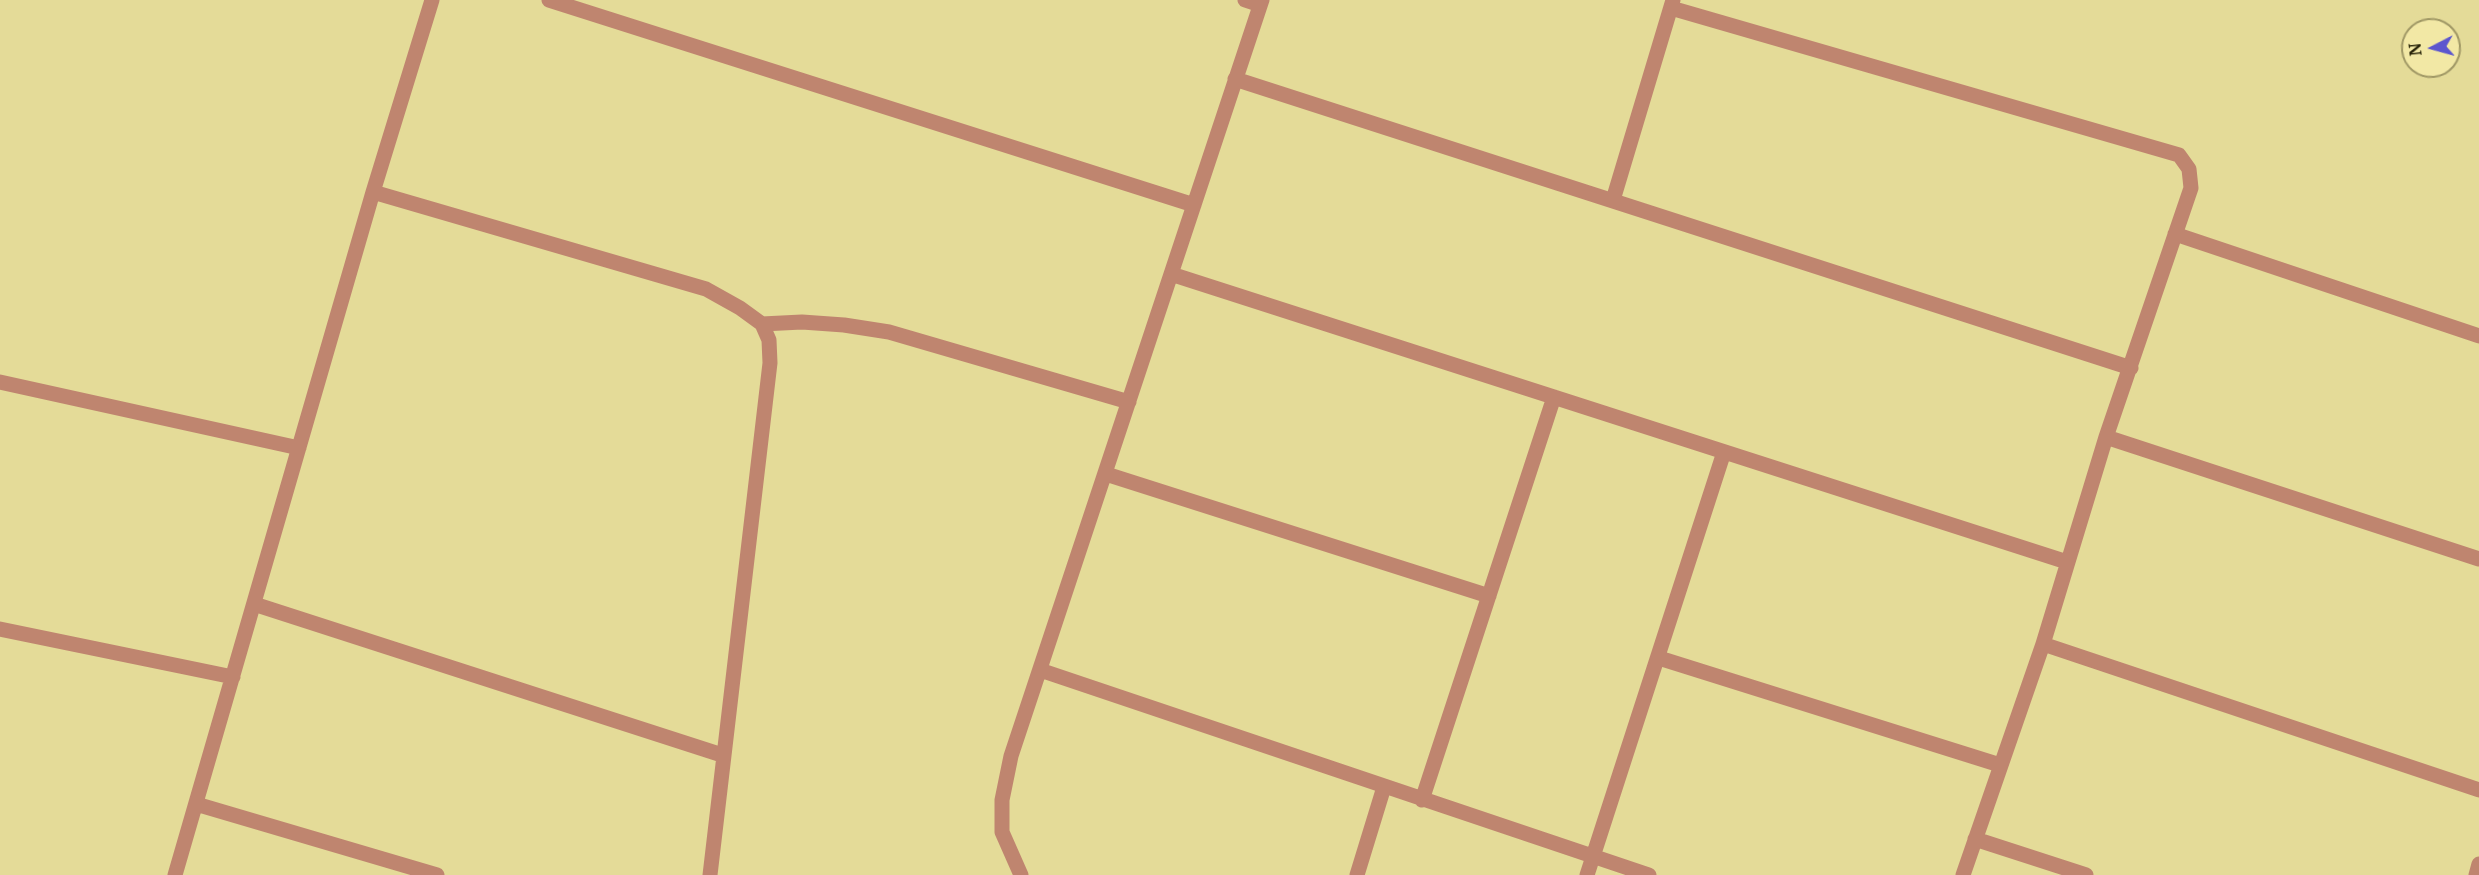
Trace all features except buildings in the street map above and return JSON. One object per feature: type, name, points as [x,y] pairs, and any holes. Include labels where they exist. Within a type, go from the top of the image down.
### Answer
[{"type":"street","points":[[175,875],[373,192],[432,0]]},
{"type":"street","points":[[549,0],[1194,204]]},
{"type":"street","points":[[1021,875],[1018,873],[1002,832],[1002,800],[1011,756],[1235,79],[1256,2]]},
{"type":"street","points":[[1613,201],[1672,4],[2179,155],[2189,170],[2191,188],[2106,437],[2043,644],[1963,875]]},
{"type":"street","points":[[1235,79],[2131,368]]},
{"type":"street","points":[[373,192],[706,289],[740,308],[762,324],[769,340],[770,363],[722,755],[710,875]]},
{"type":"street","points":[[2175,234],[2479,336]]},
{"type":"street","points":[[1170,274],[2067,562]]},
{"type":"street","points":[[762,324],[844,325],[889,332],[1129,402]]},
{"type":"street","points":[[0,382],[299,448]]},
{"type":"street","points":[[1422,800],[1554,397]]},
{"type":"street","points":[[2106,437],[2479,560]]},
{"type":"street","points":[[1587,875],[1724,452]]},
{"type":"street","points":[[1106,474],[1489,597]]},
{"type":"street","points":[[254,604],[722,755]]},
{"type":"street","points":[[0,628],[233,677]]},
{"type":"street","points":[[2043,644],[2479,790]]},
{"type":"street","points":[[1659,658],[2000,765]]},
{"type":"street","points":[[1040,670],[1649,875]]},
{"type":"street","points":[[1357,875],[1384,787]]},
{"type":"street","points":[[196,804],[437,875]]},
{"type":"street","points":[[1975,839],[2086,875]]},
{"type":"street","points":[[2476,875],[2479,864]]}]
